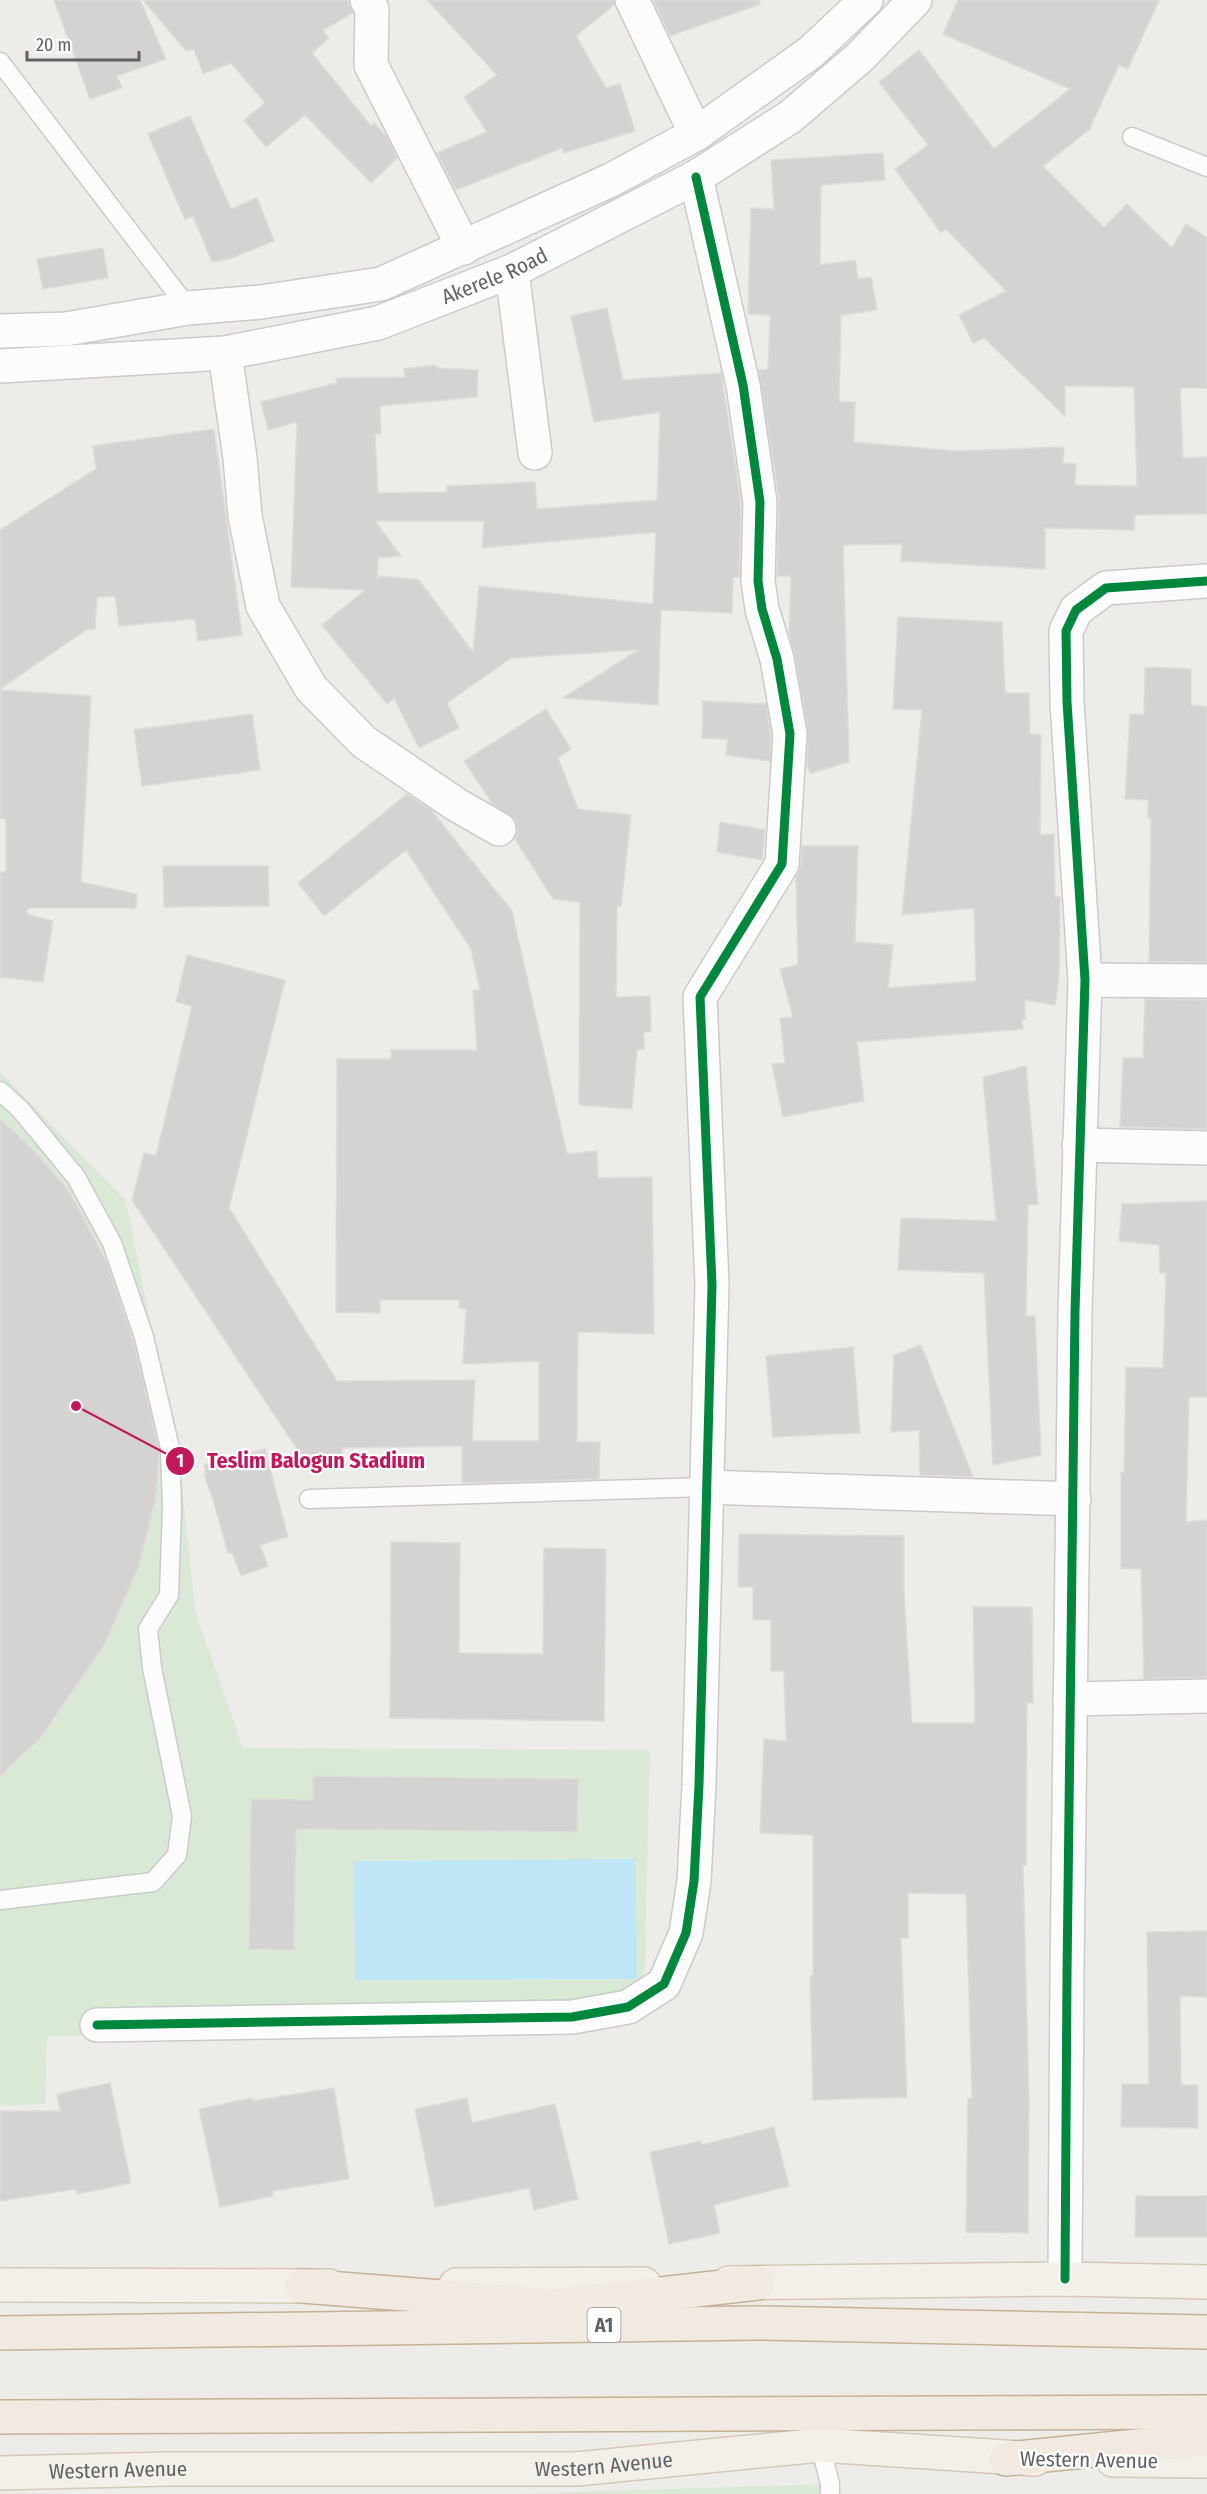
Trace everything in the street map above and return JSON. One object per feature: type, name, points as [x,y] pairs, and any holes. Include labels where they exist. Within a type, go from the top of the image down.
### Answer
[{"type":"highway","points":[[300,2329],[554,2306],[758,2283]]},
{"type":"highway","points":[[302,2286],[758,2323]]},
{"type":"highway","name":"A1","points":[[0,2333],[758,2323],[1207,2332]]},
{"type":"highway","name":"Western Avenue","points":[[0,2417],[1207,2412]]},
{"type":"highway","points":[[1007,2413],[1207,2434]]},
{"type":"highway","points":[[1006,2459],[1207,2439]]},
{"type":"main road","points":[[0,2285],[302,2286],[1065,2279],[1207,2283]]},
{"type":"main road","name":"Western Avenue","points":[[0,2473],[168,2469],[576,2469],[820,2445],[1006,2459],[1207,2461]]},
{"type":"street","points":[[367,0],[372,9],[371,65],[464,248]]},
{"type":"street","points":[[632,0],[696,134]]},
{"type":"street","points":[[0,331],[66,329],[188,308],[261,302],[381,284],[611,180],[696,134],[811,52],[866,0]]},
{"type":"street","name":"Akerele Road","points":[[0,366],[225,353],[378,323],[512,271],[696,177],[790,117],[860,57],[915,0]]},
{"type":"street","points":[[97,2025],[572,2017],[628,2007],[664,1984],[686,1933],[694,1881],[699,1785],[712,1285],[700,997],[782,864],[790,734],[777,659],[762,609],[758,581],[760,502],[743,385],[696,177]]},
{"type":"street","points":[[512,271],[535,453]]},
{"type":"street","points":[[225,353],[240,458],[245,516],[263,606],[311,688],[364,742],[457,805],[499,829]]},
{"type":"street","points":[[1065,2279],[1075,1312],[1085,980],[1067,702],[1066,631],[1076,610],[1106,588],[1207,581]]},
{"type":"street","points":[[1085,980],[1207,981]]},
{"type":"street","points":[[1079,1145],[1207,1148]]},
{"type":"street","points":[[705,1487],[1074,1499]]},
{"type":"street","points":[[1070,1699],[1207,1696]]},
{"type":"lane","points":[[0,62],[188,308]]},
{"type":"lane","points":[[1132,137],[1207,167]]},
{"type":"lane","points":[[0,1091],[20,1109],[76,1177],[112,1243],[144,1337],[170,1449],[172,1508],[169,1594],[148,1629],[152,1668],[182,1816],[177,1855],[153,1882],[0,1900]]},
{"type":"lane","points":[[309,1499],[705,1487]]},
{"type":"lane","points":[[820,2445],[830,2484],[830,2494]]},
{"type":"green space","points":[[0,1072],[126,1201],[181,1476],[195,1611],[243,1748],[650,1750],[644,1996],[615,2022],[594,2032],[47,2036],[45,2104],[0,2106]]},
{"type":"green space","points":[[830,2484],[840,2494],[510,2494]]},
{"type":"water","points":[[635,1859],[637,1979],[355,1980],[354,1861]]},
{"type":"building","points":[[54,0],[140,0],[166,59],[117,76],[122,88],[90,99]]},
{"type":"building","points":[[143,0],[348,0],[353,13],[323,30],[329,38],[312,53],[371,126],[374,123],[387,137],[397,158],[371,183],[305,115],[266,147],[244,120],[265,103],[231,63],[203,74],[194,49],[186,51]]},
{"type":"building","points":[[427,0],[614,0],[614,5],[576,36],[606,88],[620,84],[635,131],[564,153],[562,148],[456,190],[437,153],[487,132],[464,97],[497,75]]},
{"type":"building","points":[[653,0],[759,0],[760,4],[670,36]]},
{"type":"building","points":[[958,0],[1159,0],[1128,69],[1119,65],[1089,130],[1043,166],[1104,227],[1127,204],[1172,248],[1186,224],[1207,238],[1207,388],[1180,388],[1183,458],[1207,457],[1207,514],[1135,515],[1134,530],[1045,528],[1045,569],[901,561],[902,544],[843,545],[849,762],[811,773],[807,766],[808,731],[789,633],[791,576],[777,576],[779,499],[759,370],[768,369],[770,315],[748,314],[751,208],[774,209],[771,160],[883,153],[885,180],[821,185],[820,265],[855,260],[858,279],[871,277],[877,310],[841,315],[839,402],[855,402],[854,442],[956,451],[1064,447],[1063,463],[1076,464],[1075,485],[1137,486],[1134,387],[1065,386],[1065,416],[984,338],[973,343],[959,315],[1006,291],[946,229],[941,233],[895,169],[928,145],[879,82],[919,50],[994,149],[1070,89],[943,34]]},
{"type":"building","points":[[190,116],[231,209],[257,198],[274,241],[229,259],[212,262],[193,216],[185,220],[148,134]]},
{"type":"building","points":[[103,248],[108,278],[43,289],[37,259]]},
{"type":"building","points":[[607,308],[623,380],[721,373],[741,503],[739,577],[733,577],[732,613],[661,610],[658,705],[563,698],[638,650],[511,658],[447,703],[459,728],[419,748],[394,698],[387,704],[322,625],[365,590],[291,587],[297,422],[268,430],[261,402],[337,383],[336,378],[405,377],[404,369],[436,365],[436,368],[478,370],[477,397],[380,406],[381,434],[375,434],[378,493],[447,492],[447,486],[535,482],[537,509],[657,500],[660,412],[594,422],[571,316]],"holes":[[[375,521],[484,521],[482,548],[656,532],[653,604],[479,586],[473,652],[419,580],[381,576],[377,579],[378,558],[401,556]]]},
{"type":"building","points":[[214,429],[242,635],[198,641],[195,619],[119,626],[115,596],[97,597],[95,629],[86,630],[0,689],[0,530],[96,469],[93,446]]},
{"type":"building","points":[[898,617],[1002,622],[1005,693],[1029,693],[1030,734],[1041,735],[1040,835],[1054,834],[1055,897],[1060,897],[1059,977],[1055,1005],[1025,1000],[1023,1029],[857,1042],[864,1101],[783,1117],[772,1064],[785,1063],[780,1018],[793,1017],[780,969],[798,965],[796,876],[801,865],[802,846],[858,846],[855,942],[893,945],[888,988],[976,981],[974,908],[902,915],[922,710],[893,709]]},
{"type":"building","points":[[1145,667],[1191,669],[1191,705],[1207,707],[1207,962],[1149,962],[1151,818],[1148,818],[1148,800],[1125,799],[1130,714],[1144,715]]},
{"type":"building","points":[[0,690],[91,696],[81,882],[137,894],[136,908],[28,908],[27,914],[53,921],[43,982],[0,977],[0,872],[6,872],[6,819],[0,818]]},
{"type":"building","points":[[703,701],[766,704],[771,735],[770,761],[726,755],[728,739],[702,738]]},
{"type":"building","points":[[546,709],[571,749],[558,758],[578,809],[631,815],[621,906],[617,906],[616,997],[650,996],[651,1032],[644,1032],[644,1049],[637,1049],[632,1109],[579,1105],[580,902],[553,899],[515,839],[518,830],[515,819],[492,803],[464,761]]},
{"type":"building","points":[[252,714],[260,770],[142,786],[134,730]]},
{"type":"building","points":[[407,794],[431,810],[512,911],[567,1154],[597,1151],[598,1178],[652,1177],[654,1334],[578,1332],[577,1442],[600,1442],[599,1479],[462,1483],[462,1446],[342,1448],[342,1455],[301,1455],[132,1200],[144,1153],[156,1156],[192,1006],[176,1002],[187,955],[285,980],[229,1208],[337,1381],[475,1380],[472,1441],[539,1441],[539,1361],[463,1364],[466,1309],[459,1308],[460,1300],[380,1300],[380,1313],[336,1312],[337,1059],[391,1059],[391,1050],[477,1050],[473,990],[480,990],[471,949],[406,850],[324,916],[298,883]]},
{"type":"building","points":[[720,822],[765,830],[762,860],[717,852]]},
{"type":"building","points":[[163,866],[268,866],[269,906],[164,907]]},
{"type":"building","points":[[1145,999],[1207,1000],[1207,1129],[1120,1127],[1123,1058],[1143,1058]]},
{"type":"building","points":[[1026,1066],[1038,1204],[1028,1205],[1026,1316],[1035,1316],[1041,1455],[993,1465],[984,1273],[898,1270],[901,1218],[996,1221],[983,1077]]},
{"type":"building","points":[[0,1119],[32,1149],[69,1191],[107,1263],[133,1340],[159,1449],[159,1462],[155,1502],[138,1568],[104,1645],[41,1737],[0,1776]]},
{"type":"building","points":[[1207,1201],[1207,1397],[1189,1397],[1186,1522],[1207,1520],[1207,1677],[1144,1679],[1141,1569],[1121,1568],[1121,1472],[1124,1472],[1126,1367],[1163,1368],[1166,1273],[1160,1273],[1159,1245],[1119,1241],[1122,1204]]},
{"type":"building","points":[[921,1345],[973,1477],[920,1475],[919,1430],[891,1432],[894,1355]]},
{"type":"building","points":[[853,1347],[860,1433],[773,1437],[766,1356]]},
{"type":"building","points":[[265,1449],[288,1537],[260,1545],[268,1566],[241,1576],[232,1552],[228,1553],[204,1474],[206,1473],[204,1465]]},
{"type":"building","points":[[739,1534],[904,1536],[904,1594],[912,1723],[975,1723],[973,1607],[1032,1607],[1033,1703],[1027,1703],[1026,1865],[1023,1865],[1029,2101],[1028,2233],[966,2232],[968,2098],[972,2098],[966,1894],[908,1893],[908,1938],[901,1938],[907,2097],[813,2100],[810,1976],[813,1976],[813,1835],[760,1833],[764,1739],[786,1741],[784,1671],[771,1671],[771,1620],[753,1620],[753,1587],[738,1587]]},
{"type":"building","points":[[391,1542],[460,1543],[459,1653],[543,1654],[544,1548],[606,1549],[604,1721],[390,1718]]},
{"type":"building","points":[[313,1776],[578,1779],[577,1832],[296,1829],[294,1950],[249,1949],[251,1799],[313,1800]]},
{"type":"building","points":[[1207,1931],[1207,1997],[1180,1996],[1181,2085],[1198,2085],[1198,2128],[1121,2127],[1122,2084],[1149,2084],[1147,1932]]},
{"type":"building","points":[[110,2083],[131,2183],[77,2194],[76,2189],[0,2201],[0,2111],[60,2111],[57,2094]]},
{"type":"building","points":[[334,2088],[349,2179],[272,2191],[273,2196],[220,2207],[199,2109],[252,2098],[252,2101]]},
{"type":"building","points":[[467,2098],[472,2123],[555,2104],[578,2199],[534,2210],[529,2188],[435,2207],[415,2109]]},
{"type":"building","points":[[774,2127],[789,2186],[714,2205],[720,2233],[669,2244],[650,2152],[701,2141],[701,2145]]},
{"type":"building","points":[[1136,2196],[1207,2196],[1207,2237],[1135,2237]]},
{"type":"cycle path","points":[[97,2025],[572,2017],[628,2007],[664,1984],[686,1933],[694,1881],[699,1785],[712,1285],[700,997],[782,864],[790,734],[777,659],[762,609],[758,581],[760,502],[743,385],[696,177]]},
{"type":"cycle path","points":[[1065,2279],[1075,1312],[1085,980],[1067,702],[1066,631],[1076,610],[1106,588],[1207,581]]},
{"type":"place","name":"Teslim Balogun Stadium","points":[[76,1406]]}]
